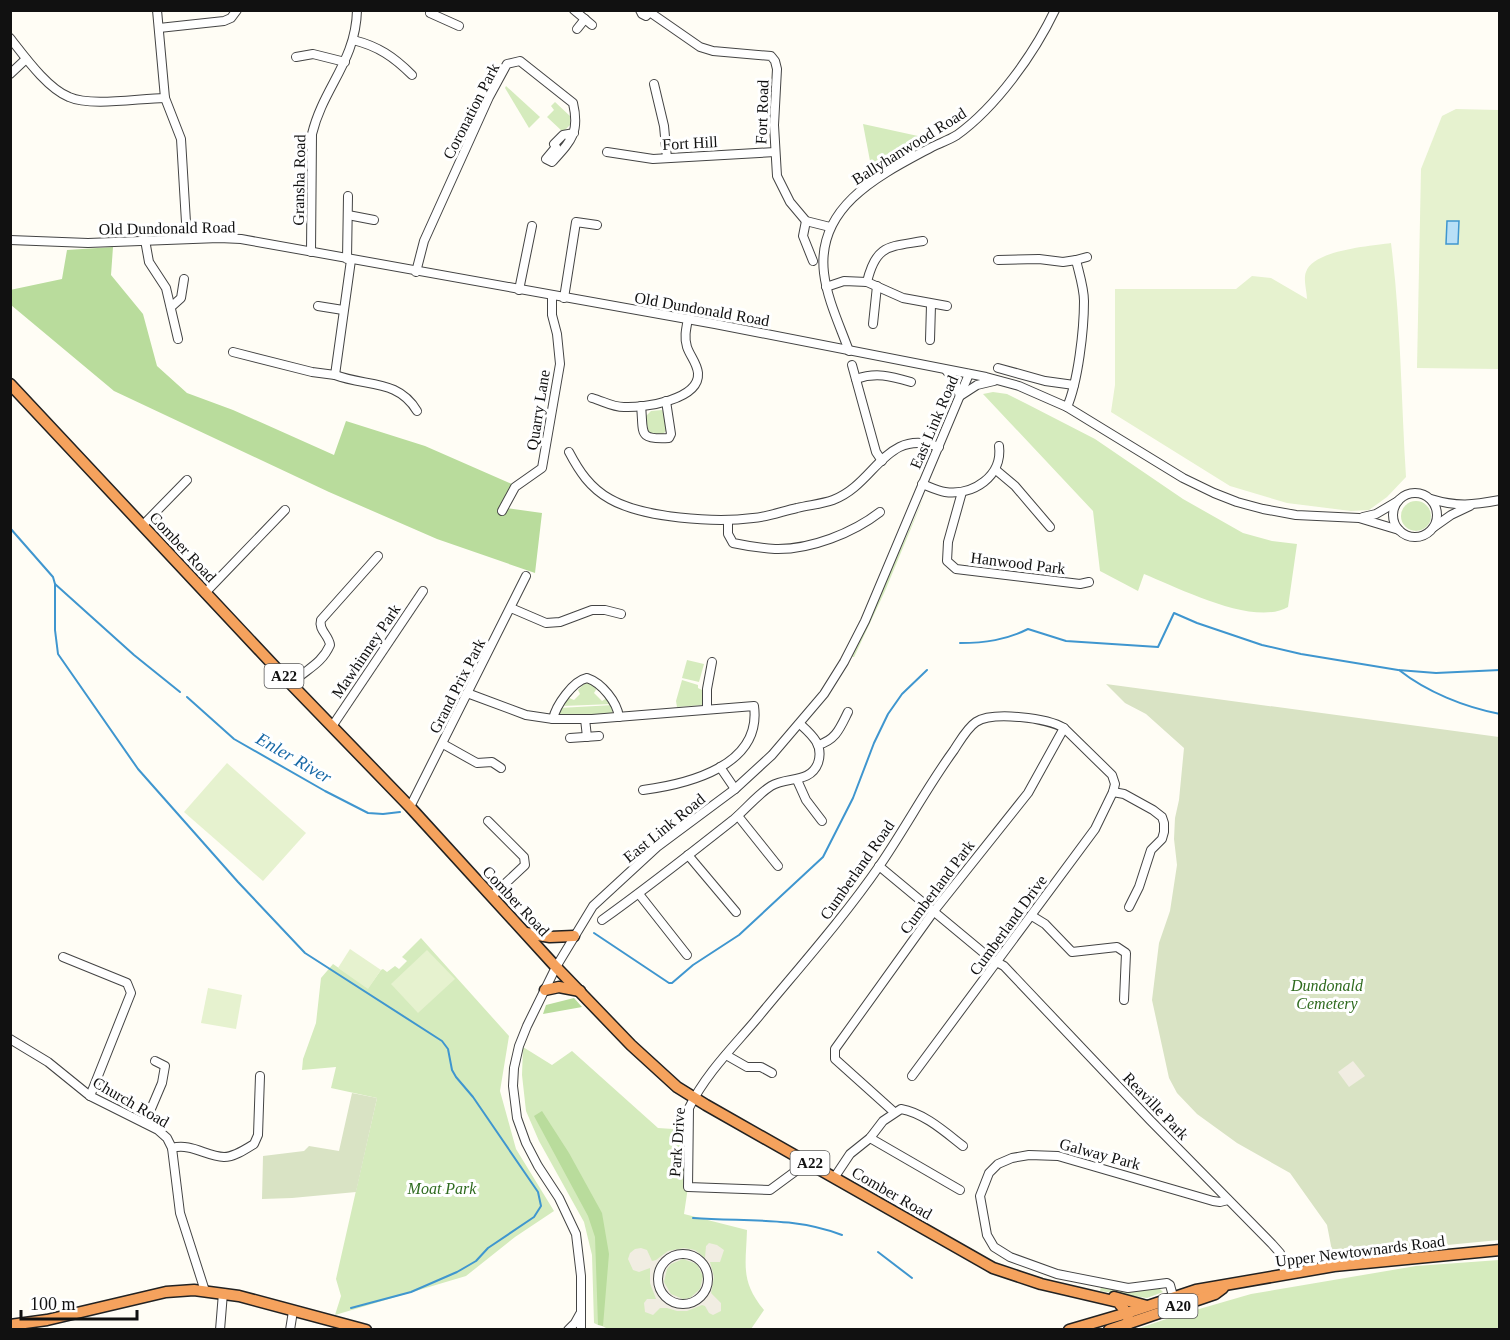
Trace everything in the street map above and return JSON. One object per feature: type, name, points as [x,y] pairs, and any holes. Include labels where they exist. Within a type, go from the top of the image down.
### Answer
[{"type":"highway","name":"Comber Road","points":[[10,384],[291,684],[410,807],[556,967],[657,1071],[694,1098],[993,1268],[1041,1284],[1119,1302],[1128,1318]]},
{"type":"highway","points":[[525,933],[550,937],[574,936]]},
{"type":"highway","points":[[545,990],[559,987],[580,991]]},
{"type":"highway","name":"Upper Newtownards Road","points":[[1109,1329],[1147,1306],[1196,1290],[1334,1266],[1500,1250]]},
{"type":"highway","name":"Upper Newtownards Road","points":[[1069,1329],[1128,1318],[1215,1294],[1226,1286]]},
{"type":"highway","points":[[10,1325],[48,1325],[166,1292],[206,1291],[223,1293],[366,1329]]},
{"type":"highway","name":"Comber Road","points":[[1099,1299],[1105,1296],[1147,1306]]},
{"type":"highway","points":[[1098,1322],[1104,1315],[1099,1299]]},
{"type":"street","points":[[157,10],[165,98],[181,139],[187,239]]},
{"type":"street","points":[[159,28],[224,21],[231,18],[237,10]]},
{"type":"street","name":"Gransha Road","points":[[311,252],[312,134],[317,116],[345,62],[353,39],[357,10]]},
{"type":"street","points":[[446,20],[451,10]]},
{"type":"street","points":[[574,10],[588,22],[577,29]]},
{"type":"street","name":"Fort Road","points":[[640,10],[644,15],[651,12],[700,47],[734,54],[771,56],[775,61],[777,69],[774,125],[777,176],[790,202],[806,221]]},
{"type":"street","name":"Ballyhanwood Road","points":[[849,351],[826,287],[823,260],[825,243],[834,219],[846,203],[865,186],[954,137],[978,119],[1003,91],[1039,40],[1055,10]]},
{"type":"street","points":[[430,13],[459,26]]},
{"type":"street","points":[[10,38],[26,58],[61,93],[71,98],[91,101],[165,98]]},
{"type":"street","points":[[353,39],[385,51],[412,75]]},
{"type":"street","points":[[297,57],[313,54],[345,62]]},
{"type":"street","points":[[10,74],[26,58]]},
{"type":"street","name":"Coronation Park","points":[[416,272],[424,241],[489,97],[507,64],[520,61],[573,103],[574,133]]},
{"type":"street","points":[[654,84],[664,126],[668,158]]},
{"type":"street","name":"Fort Hill","points":[[607,152],[653,159],[775,152]]},
{"type":"street","points":[[335,375],[349,260],[348,196]]},
{"type":"street","points":[[348,215],[374,220]]},
{"type":"street","points":[[813,261],[803,236],[806,221],[830,227]]},
{"type":"street","points":[[564,298],[576,222],[597,225]]},
{"type":"street","points":[[519,290],[532,226]]},
{"type":"street","name":"Old Dundonald Road","points":[[10,240],[59,243],[241,239],[688,320],[998,380],[1067,407],[1183,478],[1214,494],[1263,509],[1296,515],[1359,518],[1399,530]]},
{"type":"street","points":[[146,240],[149,262],[166,288],[178,339]]},
{"type":"street","points":[[867,282],[871,266],[877,255],[886,248],[923,241]]},
{"type":"street","points":[[998,260],[1039,259],[1064,262],[1087,257]]},
{"type":"street","points":[[1067,407],[1074,385],[1084,302],[1076,260]]},
{"type":"street","points":[[171,307],[181,298],[184,279]]},
{"type":"street","points":[[826,287],[844,281],[867,282],[903,298],[946,306]]},
{"type":"street","points":[[873,324],[877,286]]},
{"type":"street","name":"Quarry Lane","points":[[502,511],[515,487],[542,468],[560,364],[557,334],[552,315],[552,296]]},
{"type":"street","points":[[930,340],[931,305]]},
{"type":"street","points":[[318,306],[343,310]]},
{"type":"street","points":[[592,398],[610,405],[641,406],[666,401],[692,390],[698,382],[696,364],[687,346],[685,334],[688,320]]},
{"type":"street","points":[[233,352],[312,372],[396,389],[411,401],[417,411]]},
{"type":"street","points":[[852,365],[876,452],[882,461]]},
{"type":"street","points":[[998,368],[1045,381],[1074,385]]},
{"type":"street","points":[[946,370],[955,382],[960,396],[977,386],[998,380]]},
{"type":"street","points":[[856,379],[868,375],[884,374],[911,382]]},
{"type":"street","name":"East Link Road","points":[[581,1329],[581,1276],[576,1234],[563,1205],[526,1143],[517,1118],[514,1068],[519,1046],[556,967],[593,906],[657,847],[735,789],[772,755],[824,694],[850,652],[969,374]]},
{"type":"street","points":[[641,406],[646,437],[669,438],[670,419],[666,401]]},
{"type":"street","points":[[568,452],[584,478],[610,499],[636,509],[663,514],[728,520],[756,518],[834,500],[860,483],[886,454],[916,441],[939,447]]},
{"type":"street","points":[[922,484],[945,492],[962,492],[985,482],[996,470],[1000,454],[999,446]]},
{"type":"street","points":[[996,470],[1014,486],[1050,528]]},
{"type":"street","points":[[143,525],[187,480]]},
{"type":"street","name":"Hanwood Park","points":[[962,492],[948,542],[947,561],[956,569],[1080,584],[1089,582]]},
{"type":"street","points":[[1472,505],[1451,515],[1429,533],[1418,537],[1408,536],[1399,530],[1394,517],[1398,501],[1415,493],[1451,505],[1472,505],[1500,500]]},
{"type":"street","points":[[1431,499],[1437,512],[1434,528]]},
{"type":"street","name":"Old Dundonald Road","points":[[1359,518],[1376,514],[1398,501]]},
{"type":"street","points":[[206,593],[285,510]]},
{"type":"street","points":[[728,520],[728,534],[733,543],[777,549],[825,541],[864,524],[880,512]]},
{"type":"street","points":[[291,684],[303,672],[319,663],[330,645],[321,629],[321,620],[378,556]]},
{"type":"street","name":"Grand Prix Park","points":[[410,807],[512,608],[526,576]]},
{"type":"street","name":"Mawhinney Park","points":[[333,725],[423,591]]},
{"type":"street","points":[[512,608],[546,623],[560,622],[592,610],[621,614]]},
{"type":"street","points":[[707,709],[707,688],[712,662]]},
{"type":"street","points":[[553,719],[555,707],[579,680],[587,678],[595,682],[616,703],[619,717]]},
{"type":"street","points":[[467,693],[526,715],[553,719],[619,717],[754,706],[755,725],[751,736],[736,755],[720,767],[689,782],[643,790]]},
{"type":"street","points":[[818,745],[836,735],[848,712]]},
{"type":"street","name":"Cumberland Road","points":[[694,1098],[726,1055],[818,947],[879,866],[936,774],[976,722],[987,718],[1021,718],[1044,720],[1065,728]]},
{"type":"street","points":[[585,719],[587,736]]},
{"type":"street","points":[[602,920],[639,894],[738,816],[771,786],[797,780],[812,772],[818,762],[818,745],[811,734],[800,724]]},
{"type":"street","points":[[1065,728],[1112,775],[1114,788],[1162,817],[1164,823],[1162,839],[1151,850],[1139,887],[1129,908]]},
{"type":"street","name":"Cumberland Park","points":[[894,1112],[835,1059],[835,1049],[934,911],[1028,793],[1065,728]]},
{"type":"street","points":[[570,738],[600,736]]},
{"type":"street","points":[[443,744],[477,763],[492,762],[501,768]]},
{"type":"street","points":[[720,767],[735,789]]},
{"type":"street","points":[[797,780],[806,800],[822,821]]},
{"type":"street","name":"Cumberland Drive","points":[[912,1076],[998,963],[1095,829],[1114,788]]},
{"type":"street","points":[[738,816],[778,866]]},
{"type":"street","points":[[488,821],[526,861],[525,865],[492,896]]},
{"type":"street","points":[[688,855],[736,912]]},
{"type":"street","name":"Reaville Park","points":[[879,866],[1004,966],[1280,1253],[1285,1274]]},
{"type":"street","points":[[639,894],[687,955]]},
{"type":"street","points":[[1032,916],[1045,924],[1072,952],[1117,947],[1122,949],[1126,953],[1124,1000]]},
{"type":"street","points":[[63,957],[127,983],[131,993],[90,1096]]},
{"type":"street","name":"Church Road","points":[[10,1039],[48,1062],[90,1096],[145,1123],[167,1138],[172,1148],[180,1213],[206,1291]]},
{"type":"street","points":[[726,1055],[747,1068],[761,1067],[772,1073]]},
{"type":"street","points":[[145,1123],[162,1083],[165,1066],[155,1061]]},
{"type":"street","points":[[172,1148],[186,1146],[222,1157],[231,1156],[254,1144],[258,1135],[260,1076]]},
{"type":"street","name":"Park Drive","points":[[694,1098],[689,1108],[688,1187],[770,1190],[808,1162]]},
{"type":"street","points":[[834,1178],[850,1154],[870,1138],[883,1121],[901,1109],[911,1110],[942,1129],[963,1146]]},
{"type":"street","points":[[870,1138],[960,1190]]},
{"type":"street","name":"Galway Park","points":[[1173,1296],[1170,1284],[1167,1283],[1132,1289],[1057,1275],[1020,1262],[994,1247],[987,1235],[980,1196],[989,1173],[998,1164],[1012,1158],[1043,1154],[1085,1163],[1220,1202],[1228,1200]]},
{"type":"street","points":[[684,1254],[699,1259],[711,1277],[702,1296],[689,1304],[681,1305],[665,1298],[654,1278],[667,1259],[684,1254]]},
{"type":"street","points":[[220,1329],[223,1293]]},
{"type":"street","points":[[290,1329],[293,1311]]},
{"type":"street","points":[[568,1329],[575,1323],[581,1311]]},
{"type":"green space","points":[[506,86],[540,117],[529,128],[505,88]]},
{"type":"green space","points":[[555,102],[570,116],[570,125],[563,132],[547,117],[554,110],[551,106]]},
{"type":"green space","points":[[1456,109],[1499,110],[1499,369],[1417,368],[1421,169],[1442,116]]},
{"type":"green space","points":[[863,124],[918,136],[925,140],[924,147],[874,172]]},
{"type":"green space","points":[[1391,243],[1399,331],[1406,477],[1387,497],[1369,510],[1351,511],[1287,503],[1230,486],[1111,412],[1115,385],[1115,289],[1236,289],[1252,276],[1271,278],[1307,299],[1305,275],[1311,265],[1319,259],[1344,250]]},
{"type":"green space","points":[[113,247],[111,275],[143,314],[157,366],[187,393],[233,410],[334,455],[346,421],[425,446],[514,485],[500,507],[542,513],[535,573],[437,539],[329,492],[114,391],[11,305],[10,290],[62,279],[67,250]]},
{"type":"green space","points":[[993,392],[1007,394],[1095,439],[1183,499],[1243,533],[1272,541],[1297,544],[1288,607],[1273,612],[1237,609],[1196,596],[1144,574],[1138,591],[1100,571],[1093,511],[983,394]]},
{"type":"green space","points":[[662,410],[666,414],[667,430],[662,435],[652,435],[648,432],[646,416],[651,411]]},
{"type":"green space","points":[[924,497],[885,591],[852,657]]},
{"type":"green space","points":[[1416,501],[1426,506],[1431,516],[1426,526],[1416,531],[1406,526],[1401,516],[1406,506]]},
{"type":"green space","points":[[687,660],[704,664],[699,682],[682,678]]},
{"type":"green space","points":[[682,680],[698,685],[698,688],[704,691],[703,705],[677,707],[676,701]]},
{"type":"green space","points":[[586,682],[592,682],[597,688],[594,693],[602,701],[607,698],[613,704],[562,706],[569,698],[574,700],[580,694],[578,690]]},
{"type":"green space","name":"Dundonald Cemetery","points":[[1106,684],[1499,737],[1499,1240],[1333,1256],[1327,1225],[1290,1173],[1237,1143],[1197,1114],[1177,1093],[1169,1078],[1152,1000],[1159,943],[1170,911],[1177,865],[1174,839],[1175,818],[1184,748],[1146,714],[1125,703]]},
{"type":"green space","points":[[614,705],[612,714],[558,714],[559,708]]},
{"type":"green space","points":[[227,763],[306,833],[263,881],[184,812]]},
{"type":"green space","name":"Moat Park","points":[[421,938],[509,1036],[500,1091],[516,1149],[554,1211],[515,1237],[466,1276],[335,1315],[341,1296],[336,1279],[377,1098],[331,1088],[336,1067],[302,1070],[303,1059],[316,1023],[321,978],[333,964],[368,988],[381,970],[387,972],[395,966],[399,969],[407,961],[402,957]]},
{"type":"green space","points":[[350,949],[381,970],[368,989],[338,968]]},
{"type":"green space","points":[[427,950],[455,979],[418,1013],[391,984]]},
{"type":"green space","points":[[208,988],[242,995],[236,1029],[201,1023]]},
{"type":"green space","points":[[574,998],[582,1007],[543,1014],[546,1005]]},
{"type":"green space","points":[[523,1047],[552,1065],[572,1051],[658,1128],[688,1130],[688,1187],[684,1214],[747,1230],[746,1272],[751,1290],[764,1310],[751,1329],[608,1329],[600,1325],[598,1288],[598,1325],[594,1323],[592,1255],[584,1222],[539,1141],[526,1111],[522,1075]]},
{"type":"green space","points":[[352,1093],[377,1098],[356,1192],[262,1199],[263,1156],[304,1151],[309,1146],[339,1151]]},
{"type":"green space","points":[[542,1111],[569,1153],[602,1213],[609,1254],[603,1326],[598,1325],[595,1237],[588,1216],[534,1116]]},
{"type":"green space","points":[[1499,1260],[1499,1329],[1137,1329],[1251,1294],[1416,1266]]},
{"type":"green space","points":[[1101,1287],[1130,1291],[1158,1287],[1163,1292],[1147,1298],[1100,1291]]},
{"type":"shaded area","points":[[1353,1061],[1365,1076],[1349,1087],[1338,1072]]},
{"type":"shaded area","points":[[709,1243],[724,1250],[720,1262],[710,1262],[714,1277],[711,1293],[721,1303],[721,1311],[713,1315],[702,1305],[687,1311],[660,1308],[653,1315],[645,1312],[644,1303],[647,1299],[656,1299],[650,1283],[650,1268],[639,1272],[633,1270],[628,1259],[630,1253],[635,1249],[647,1250],[652,1261],[668,1251],[684,1248],[695,1250],[705,1258],[706,1246]],"holes":[[[683,1259],[697,1264],[703,1276],[700,1289],[690,1298],[683,1299],[671,1294],[664,1282],[667,1269],[671,1264]]]},
{"type":"water","points":[[1447,221],[1459,221],[1458,244],[1446,244]]},
{"type":"waterway","name":"Enler River","points":[[10,528],[53,577],[55,584],[134,655],[180,692]]},
{"type":"waterway","points":[[55,584],[55,630],[58,654],[138,769],[238,882],[305,953],[442,1041],[448,1049],[452,1070],[456,1077],[473,1097],[538,1192],[541,1206],[534,1217],[488,1248],[476,1261],[411,1292],[351,1308]]},
{"type":"waterway","points":[[960,643],[995,640],[1028,629],[1066,641],[1158,647],[1174,613],[1262,645],[1301,654],[1398,670],[1436,673],[1500,670]]},
{"type":"waterway","points":[[594,933],[669,983],[739,935],[823,857],[853,798],[888,714],[902,694],[927,670]]},
{"type":"waterway","points":[[1399,670],[1446,698],[1500,714]]},
{"type":"waterway","name":"Enler River","points":[[187,697],[234,739],[325,791],[368,813],[400,812]]},
{"type":"waterway","points":[[693,1218],[786,1222],[842,1235]]},
{"type":"waterway","points":[[878,1252],[912,1278]]}]
